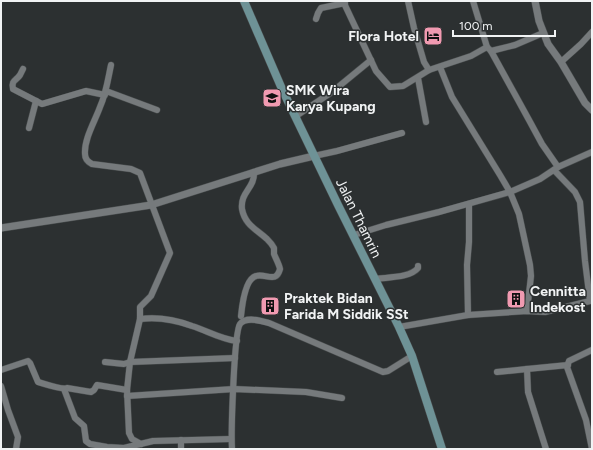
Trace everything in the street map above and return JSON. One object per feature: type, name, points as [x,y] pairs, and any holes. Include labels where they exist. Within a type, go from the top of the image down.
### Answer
[{"type":"main road","name":"Jalan Thamrin","points":[[244,1],[282,89],[412,356],[442,449]]},
{"type":"street","points":[[408,1],[424,62],[429,70]]},
{"type":"street","points":[[399,327],[468,315],[545,312],[591,301],[585,261],[580,202],[575,192],[556,168],[489,49],[473,1]]},
{"type":"street","points":[[535,1],[539,21],[548,44],[561,62],[585,103],[592,110]]},
{"type":"street","points":[[316,19],[321,8],[344,2],[371,60],[381,78],[390,86],[403,86],[429,70],[489,49],[515,45],[543,33]]},
{"type":"street","points":[[561,62],[592,32]]},
{"type":"street","points":[[296,116],[332,92],[371,60]]},
{"type":"street","points":[[111,65],[105,93],[90,132],[85,152],[86,159],[92,164],[131,169],[140,173],[170,255],[151,296],[140,307],[140,319],[130,362],[127,393],[129,433],[132,439],[141,446]]},
{"type":"street","points":[[440,67],[452,96],[510,192],[519,214],[530,265],[527,312]]},
{"type":"street","points":[[22,69],[20,76],[14,80],[12,88],[15,91],[44,104],[86,91],[105,93],[157,110]]},
{"type":"street","points":[[418,78],[426,122]]},
{"type":"street","points":[[29,128],[36,101]]},
{"type":"street","points":[[1,228],[151,205],[280,164],[337,151],[402,133]]},
{"type":"street","points":[[354,236],[386,225],[510,192],[540,179],[556,168],[592,152]]},
{"type":"street","points":[[241,316],[245,290],[252,278],[259,275],[273,277],[278,274],[280,269],[274,253],[274,248],[267,239],[246,221],[243,211],[242,206],[245,194],[254,181],[254,172]]},
{"type":"street","points":[[468,315],[467,265],[470,242],[469,204]]},
{"type":"street","points":[[375,279],[411,274],[417,271],[418,266]]},
{"type":"street","points":[[140,319],[160,319],[180,322],[219,337],[237,341]]},
{"type":"street","points":[[232,449],[231,439],[235,358],[239,325],[244,321],[250,320],[269,323],[383,372],[388,371],[412,356]]},
{"type":"street","points":[[592,350],[569,361],[568,365],[569,374],[586,420],[592,449]]},
{"type":"street","points":[[105,362],[124,364],[130,362],[235,358]]},
{"type":"street","points":[[1,370],[28,361],[37,382],[64,389],[67,388],[91,392],[97,385],[127,393],[234,389],[306,392],[342,398]]},
{"type":"street","points":[[497,372],[568,365]]},
{"type":"street","points":[[527,369],[528,392],[546,449]]},
{"type":"street","points":[[1,386],[18,437],[16,449]]},
{"type":"street","points":[[64,389],[75,418],[84,426],[86,441],[90,444],[124,448],[141,446],[153,440],[231,439]]},
{"type":"street","points":[[180,449],[181,440]]},
{"type":"place","name":"Flora Hotel","points":[[433,36]]},
{"type":"place","name":"SMK Wira Karya Kupang","points":[[272,98]]},
{"type":"place","name":"Cennitta Indekost","points":[[516,299]]},
{"type":"place","name":"Praktek Bidan Farida M Siddik SSt","points":[[270,306]]}]
